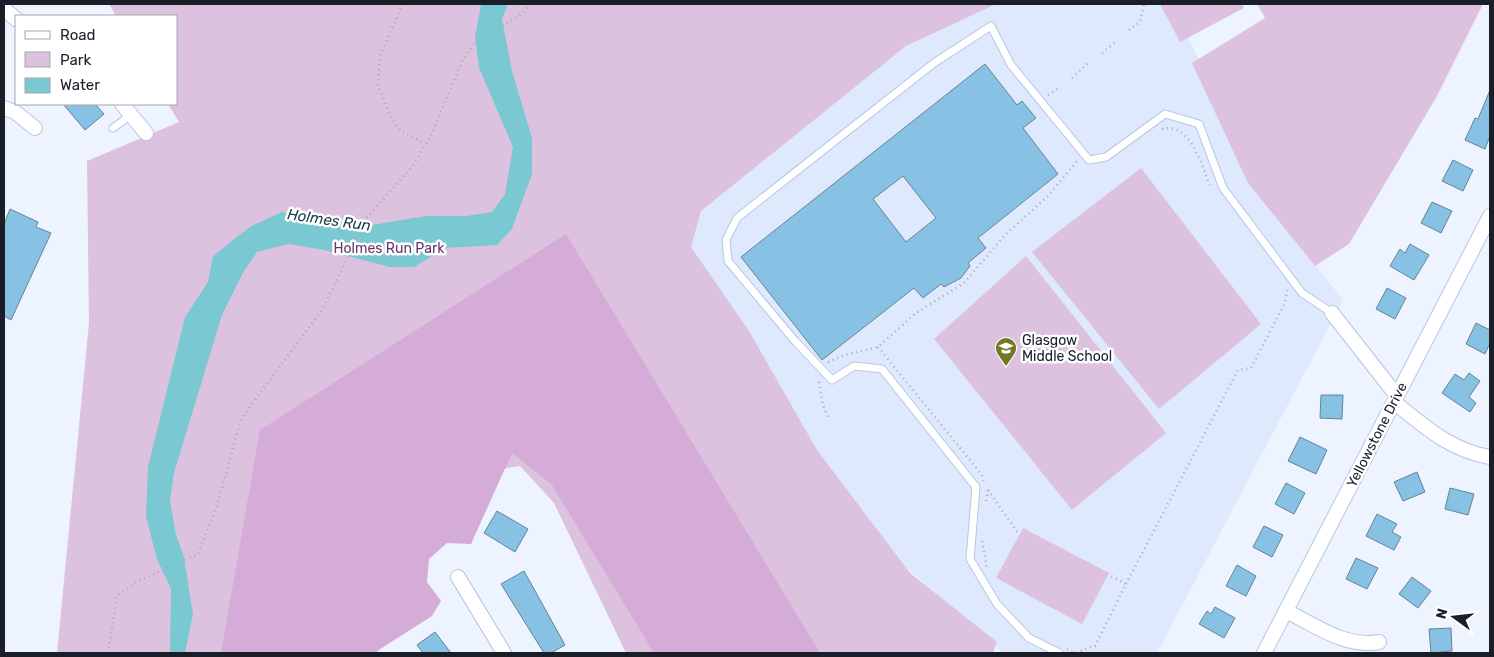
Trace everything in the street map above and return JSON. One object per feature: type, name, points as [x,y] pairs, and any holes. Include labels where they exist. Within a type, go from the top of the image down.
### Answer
[{"type":"street","points":[[4,9],[15,18]]},
{"type":"street","points":[[123,105],[146,133]]},
{"type":"street","points":[[4,108],[15,112],[35,128]]},
{"type":"street","name":"Yellowstone Drive","points":[[1264,653],[1488,225]]},
{"type":"street","points":[[1332,313],[1396,399],[1440,439],[1457,448],[1490,457]]},
{"type":"street","points":[[458,576],[504,653]]},
{"type":"street","points":[[1286,611],[1344,640],[1358,643],[1378,642]]},
{"type":"lane","points":[[1059,653],[1029,638],[997,604],[970,560],[976,487],[882,369],[854,366],[832,380],[795,341],[728,260],[726,240],[736,218],[934,63],[992,26],[1011,65],[1089,160],[1106,157],[1164,114],[1199,124],[1223,188],[1302,294],[1332,313]]},
{"type":"lane","points":[[113,128],[131,115]]},
{"type":"path","points":[[403,4],[380,56],[378,85],[391,118],[400,130],[425,144]]},
{"type":"path","points":[[108,653],[117,596],[138,581],[198,554],[217,506],[241,419],[322,310],[342,270],[361,224],[412,166],[425,144],[463,59],[473,45],[520,15],[530,4]]},
{"type":"path","points":[[1129,30],[1140,22],[1144,4]]},
{"type":"path","points":[[1102,53],[1117,41]]},
{"type":"path","points":[[1072,78],[1089,62]]},
{"type":"path","points":[[1045,97],[1061,86]]},
{"type":"path","points":[[1160,129],[1166,128],[1180,131],[1190,140],[1212,189]]},
{"type":"path","points":[[828,362],[845,355],[878,347],[916,314],[964,283],[1005,235],[1048,196],[1080,159],[1083,163]]},
{"type":"path","points":[[1066,648],[1074,653],[1095,646],[1238,370],[1251,368],[1285,303],[1287,293],[1285,283]]},
{"type":"path","points":[[878,347],[982,475],[988,490],[1018,533]]},
{"type":"path","points":[[815,375],[820,383],[823,405],[829,419]]},
{"type":"path","points":[[985,506],[988,490]]},
{"type":"path","points":[[982,532],[983,551],[988,570]]},
{"type":"path","points":[[1111,576],[1126,584]]},
{"type":"shaded area","name":"Glasgow Middle School","points":[[858,4],[1174,4],[1256,191],[1343,300],[1157,653],[1003,653],[754,433],[615,249]]},
{"type":"shaded area","points":[[566,234],[820,653],[654,653],[552,485],[512,453],[471,544],[447,543],[429,559],[427,582],[441,601],[432,616],[374,653],[221,653],[260,430]]},
{"type":"green space","name":"Holmes Run Park","points":[[109,4],[996,4],[906,46],[701,211],[691,247],[749,331],[817,450],[910,573],[997,642],[993,653],[626,653],[554,503],[520,466],[487,471],[393,612],[377,653],[57,653],[89,323],[87,161],[179,122],[169,105],[178,105],[178,15],[115,15]]},
{"type":"green space","points":[[1160,4],[1242,4],[1244,8],[1180,42]]},
{"type":"green space","points":[[1257,4],[1483,4],[1437,96],[1349,244],[1315,266],[1248,183],[1192,63],[1265,18]]},
{"type":"green space","points":[[1141,168],[1261,324],[1159,409],[1032,252]]},
{"type":"green space","points":[[1026,256],[1166,433],[1072,510],[934,339]]},
{"type":"green space","points":[[1023,528],[1109,573],[1082,624],[996,578]]},
{"type":"water","points":[[481,4],[508,4],[502,19],[512,71],[532,138],[532,174],[512,229],[497,245],[445,248],[414,267],[390,267],[324,250],[288,244],[257,252],[244,271],[222,315],[174,473],[170,501],[176,535],[184,557],[193,614],[185,653],[170,653],[171,589],[157,559],[146,517],[148,467],[185,317],[208,282],[213,256],[251,226],[282,212],[332,223],[366,226],[426,216],[466,216],[492,212],[505,194],[513,147],[479,68],[475,37]]},
{"type":"building","points":[[985,64],[1017,105],[1022,101],[1036,118],[1023,128],[1058,174],[978,238],[986,248],[968,263],[970,266],[961,278],[944,287],[941,284],[923,298],[914,288],[822,360],[741,257]],"holes":[[[903,176],[936,218],[906,242],[873,199]]]},
{"type":"building","points":[[1490,90],[1490,136],[1485,149],[1465,140],[1475,118],[1478,119]]},
{"type":"building","points":[[64,105],[96,105],[104,114],[85,130]]},
{"type":"building","points":[[1453,160],[1473,170],[1463,191],[1442,181]]},
{"type":"building","points":[[1432,202],[1452,211],[1441,233],[1421,223]]},
{"type":"building","points":[[10,209],[38,222],[36,227],[51,233],[11,320],[4,316],[4,224]]},
{"type":"building","points":[[1410,244],[1429,255],[1414,280],[1390,266],[1400,249],[1405,253]]},
{"type":"building","points":[[1387,288],[1406,298],[1395,319],[1376,309]]},
{"type":"building","points":[[1476,323],[1490,330],[1490,343],[1485,354],[1466,344]]},
{"type":"building","points":[[1469,373],[1480,381],[1469,397],[1476,403],[1470,412],[1442,393],[1455,374],[1464,380]]},
{"type":"building","points":[[1321,395],[1343,395],[1342,419],[1320,418]]},
{"type":"building","points":[[1300,437],[1327,450],[1316,474],[1288,461]]},
{"type":"building","points":[[1417,472],[1425,492],[1403,501],[1394,482]]},
{"type":"building","points":[[1286,483],[1305,493],[1294,514],[1275,504]]},
{"type":"building","points":[[1450,488],[1474,494],[1468,515],[1445,509]]},
{"type":"building","points":[[497,511],[528,529],[515,552],[484,533]]},
{"type":"building","points":[[1377,514],[1397,524],[1392,532],[1401,537],[1394,550],[1366,536]]},
{"type":"building","points":[[1264,526],[1283,535],[1272,557],[1253,547]]},
{"type":"building","points":[[1356,558],[1378,568],[1367,589],[1346,579]]},
{"type":"building","points":[[1237,565],[1256,576],[1246,596],[1226,586]]},
{"type":"building","points":[[524,571],[565,645],[551,653],[544,653],[501,584]]},
{"type":"building","points":[[1412,577],[1431,591],[1418,608],[1399,594]]},
{"type":"building","points":[[1215,607],[1235,618],[1224,638],[1199,624],[1207,611],[1211,614]]},
{"type":"building","points":[[1451,628],[1452,651],[1431,653],[1429,629]]},
{"type":"building","points":[[435,632],[451,653],[423,653],[417,645]]},
{"type":"place","name":"Glasgow Middle School","points":[[1006,367]]},
{"type":"water label","name":"Holmes Run","points":[[329,220]]}]
